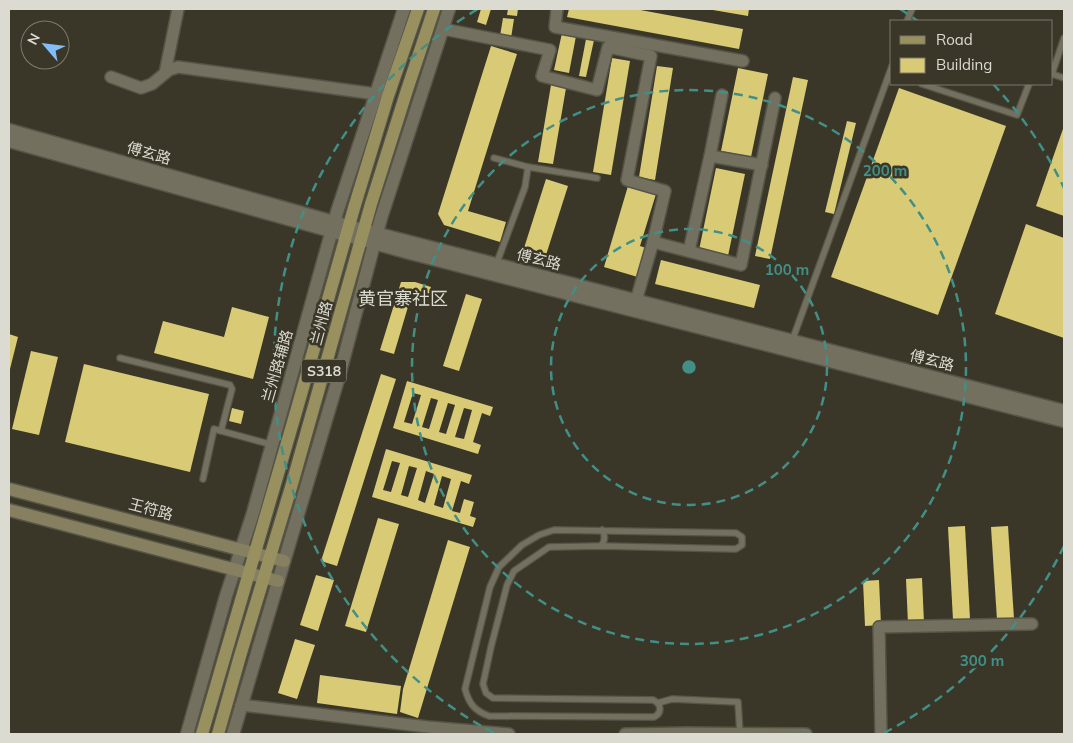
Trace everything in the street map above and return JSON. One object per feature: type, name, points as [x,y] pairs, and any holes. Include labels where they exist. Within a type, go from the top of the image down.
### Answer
[{"type":"main road","name":"兰州路","points":[[202,734],[347,231],[388,96],[418,9]]},
{"type":"main road","name":"兰州路","points":[[218,734],[297,466],[362,235],[434,9]]},
{"type":"main road","name":"王符路","points":[[9,489],[284,561]]},
{"type":"main road","points":[[9,510],[278,581]]},
{"type":"street","points":[[165,74],[178,9]]},
{"type":"street","name":"兰州路辅路","points":[[187,734],[333,227],[404,9]]},
{"type":"street","points":[[233,734],[339,376],[398,163],[449,9]]},
{"type":"street","points":[[557,9],[555,27],[743,60]]},
{"type":"street","points":[[443,29],[550,50],[542,76],[597,90],[608,47],[651,56],[627,180],[665,191],[636,301]]},
{"type":"street","points":[[111,77],[141,88],[152,84],[169,70],[178,68],[376,94]]},
{"type":"street","points":[[689,252],[722,94]]},
{"type":"street","points":[[653,242],[741,265],[775,98]]},
{"type":"street","name":"傅玄路","points":[[9,130],[362,235],[496,265],[1064,411]]},
{"type":"street","name":"傅玄路","points":[[9,141],[333,227]]},
{"type":"street","points":[[710,156],[762,165]]},
{"type":"street","name":"傅玄路","points":[[376,238],[1064,421]]},
{"type":"street","points":[[881,734],[879,627],[1032,624]]},
{"type":"street","points":[[242,705],[418,726],[509,734]]},
{"type":"street","points":[[625,734],[806,734]]},
{"type":"lane","points":[[1053,71],[1064,38]]},
{"type":"lane","points":[[792,341],[890,76]]},
{"type":"lane","points":[[925,85],[1017,115],[1029,85]]},
{"type":"lane","points":[[494,158],[528,167],[597,178]]},
{"type":"lane","points":[[496,265],[525,187],[528,167]]},
{"type":"lane","points":[[120,358],[230,385],[232,389],[221,431]]},
{"type":"lane","points":[[202,479],[214,429],[285,448]]},
{"type":"lane","points":[[554,530],[602,530],[736,533],[740,535],[742,542],[736,550],[601,546],[549,547],[514,571],[507,585],[483,684],[484,689],[493,698],[653,700],[658,703],[660,711],[654,717],[489,716],[480,713],[472,707],[467,699],[465,690],[490,588],[499,568],[522,545],[539,535],[554,530]]},
{"type":"lane","points":[[601,546],[605,540],[602,530]]},
{"type":"lane","points":[[658,703],[672,699],[738,702],[740,734]]},
{"type":"building","points":[[481,9],[491,9],[486,25],[477,22]]},
{"type":"building","points":[[508,9],[518,9],[517,16],[507,15]]},
{"type":"building","points":[[569,9],[635,9],[743,29],[739,49],[567,17]]},
{"type":"building","points":[[713,9],[749,9],[748,16]]},
{"type":"building","points":[[503,18],[514,19],[511,38],[500,36]]},
{"type":"building","points":[[562,33],[576,36],[569,73],[554,70]]},
{"type":"building","points":[[586,39],[594,40],[586,77],[579,76]]},
{"type":"building","points":[[491,46],[517,54],[468,211],[506,222],[500,242],[444,225],[438,214]]},
{"type":"building","points":[[612,58],[630,61],[611,175],[593,172]]},
{"type":"building","points":[[657,66],[673,68],[655,180],[639,177]]},
{"type":"building","points":[[738,68],[768,74],[751,157],[721,151]]},
{"type":"building","points":[[793,77],[808,80],[770,259],[755,256]]},
{"type":"building","points":[[551,85],[566,88],[553,164],[538,162]]},
{"type":"building","points":[[899,88],[1006,126],[938,315],[831,277]]},
{"type":"building","points":[[847,121],[856,123],[834,214],[825,212]]},
{"type":"building","points":[[1064,126],[1064,216],[1036,206]]},
{"type":"building","points":[[716,168],[745,174],[728,256],[699,250]]},
{"type":"building","points":[[546,179],[568,186],[546,255],[524,248]]},
{"type":"building","points":[[628,186],[656,194],[640,246],[649,249],[641,278],[604,267]]},
{"type":"building","points":[[1026,224],[1064,238],[1064,338],[995,314]]},
{"type":"building","points":[[661,260],[760,285],[754,308],[655,284]]},
{"type":"building","points":[[401,282],[415,282],[431,287],[426,305],[410,300],[394,354],[380,350]]},
{"type":"building","points":[[466,294],[482,299],[459,371],[443,366]]},
{"type":"building","points":[[232,307],[269,317],[253,379],[154,353],[163,321],[224,337]]},
{"type":"building","points":[[9,334],[18,337],[9,373]]},
{"type":"building","points":[[31,351],[58,357],[39,435],[12,429]]},
{"type":"building","points":[[84,364],[209,394],[190,472],[65,442]]},
{"type":"building","points":[[381,374],[396,379],[337,566],[321,561]]},
{"type":"building","points":[[407,381],[493,407],[490,416],[482,413],[473,442],[481,445],[478,454],[393,428]],"holes":[[[413,393],[421,395],[412,424],[404,422]],[[431,398],[438,400],[429,429],[422,427]],[[448,403],[455,405],[446,434],[439,432]],[[464,408],[472,410],[464,439],[455,437]]]},
{"type":"building","points":[[232,408],[244,411],[241,424],[229,421]]},
{"type":"building","points":[[386,449],[472,475],[469,484],[461,481],[452,511],[460,513],[464,499],[474,502],[470,516],[476,518],[473,527],[372,497]],"holes":[[[392,461],[400,463],[391,492],[383,490]],[[409,466],[417,468],[408,497],[401,495]],[[426,471],[434,474],[425,503],[418,500]],[[442,476],[451,479],[443,508],[434,505]]]},
{"type":"building","points":[[378,518],[399,524],[366,632],[345,626]]},
{"type":"building","points":[[965,526],[970,619],[953,620],[948,527]]},
{"type":"building","points":[[1008,526],[1014,619],[997,620],[991,527]]},
{"type":"building","points":[[448,540],[470,547],[418,718],[400,712],[403,689]]},
{"type":"building","points":[[316,575],[334,580],[318,631],[300,625]]},
{"type":"building","points":[[922,578],[924,623],[908,624],[906,579]]},
{"type":"building","points":[[879,580],[881,625],[865,626],[863,581]]},
{"type":"building","points":[[295,639],[315,645],[297,699],[278,693]]},
{"type":"building","points":[[320,675],[401,686],[397,714],[317,703]]},
{"type":"district","name":"黄官寨社区","points":[[403,298]]}]
